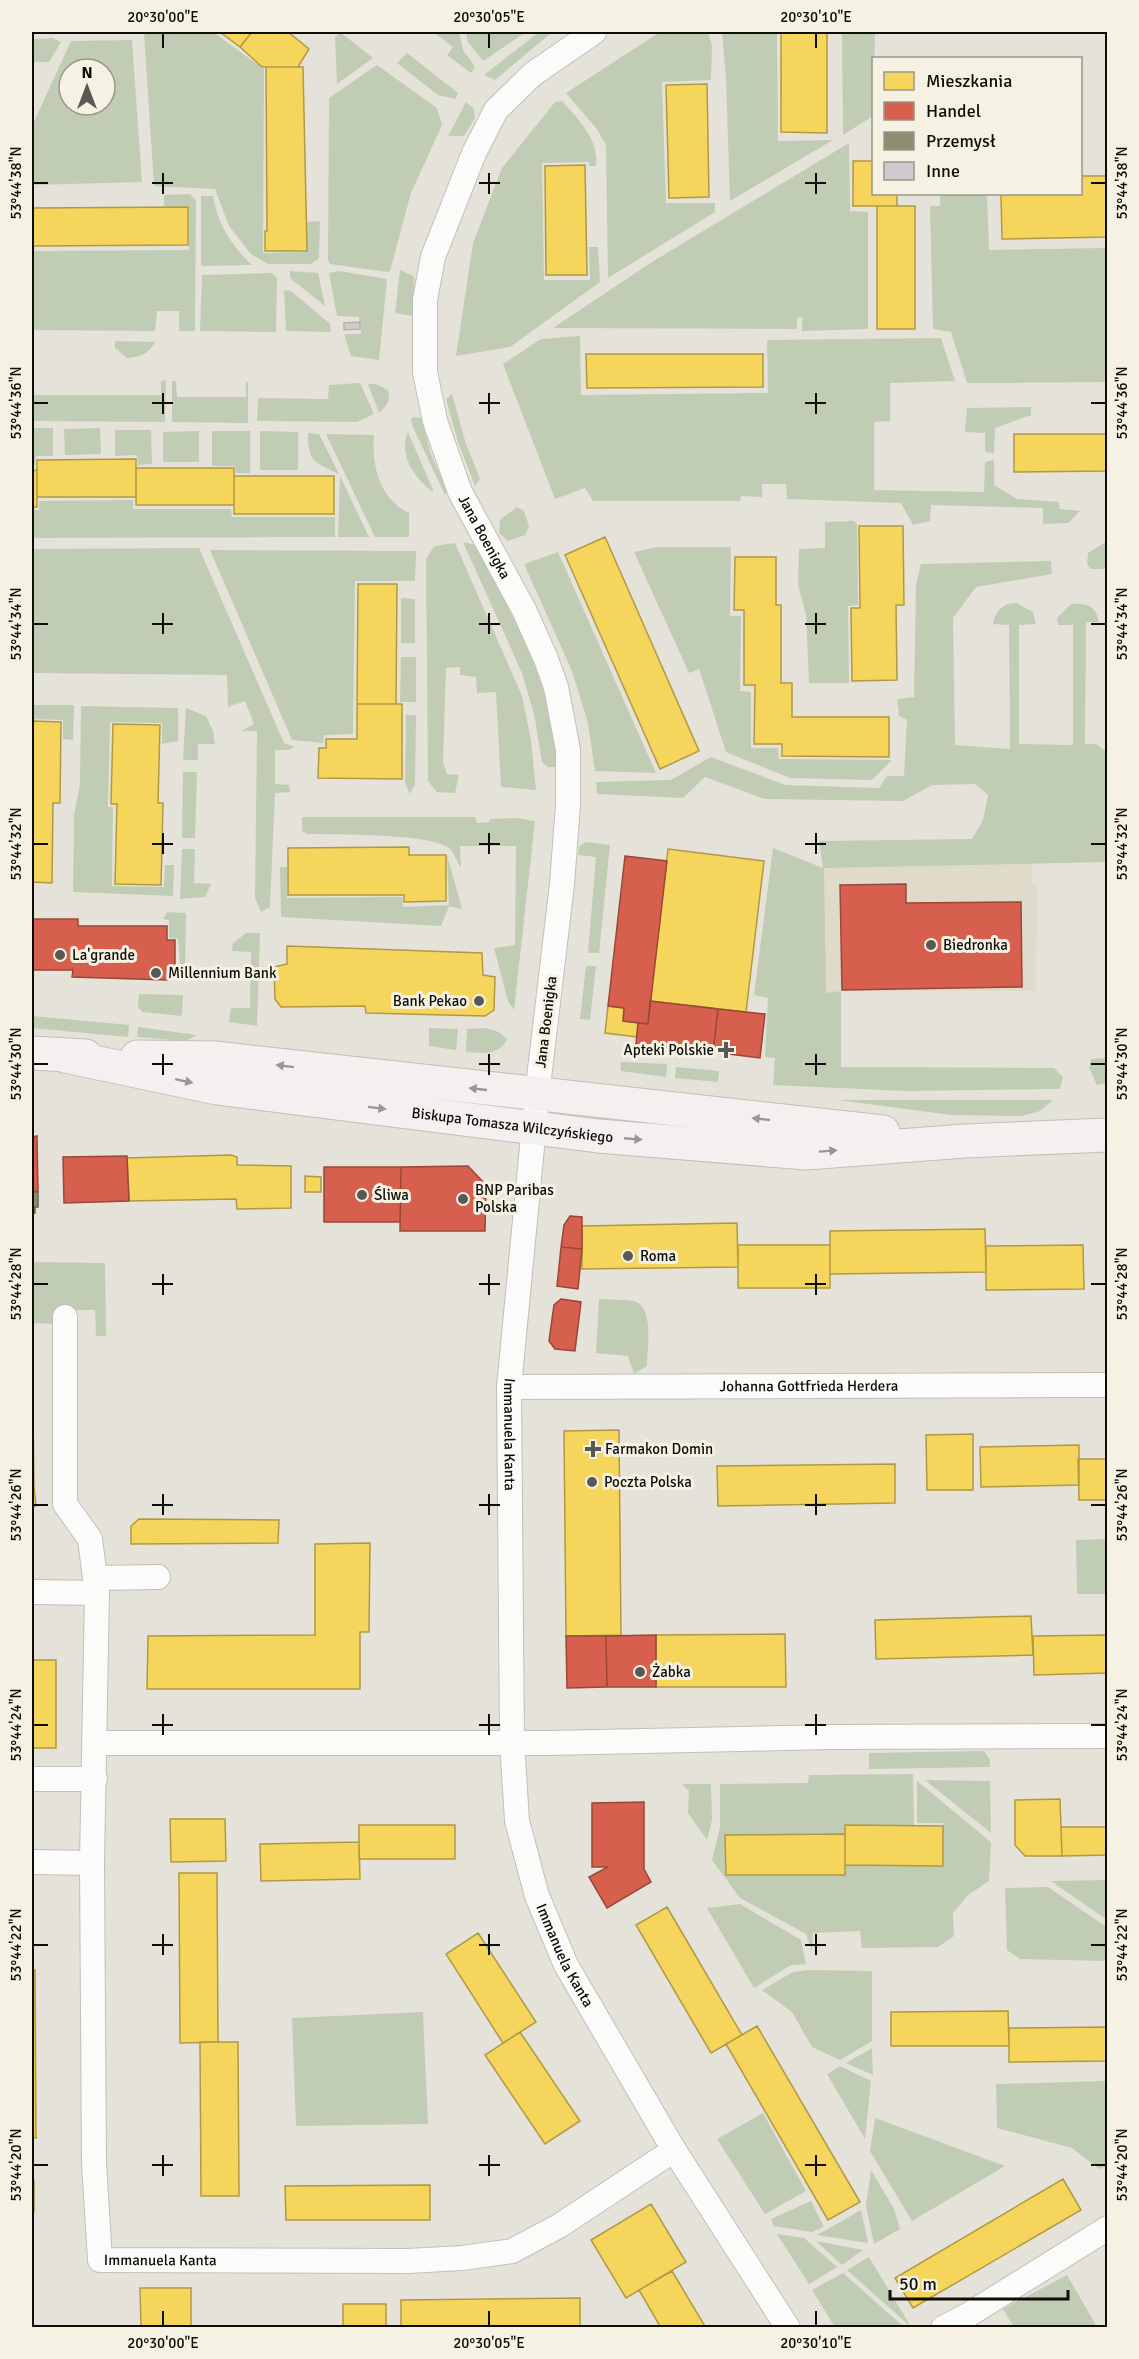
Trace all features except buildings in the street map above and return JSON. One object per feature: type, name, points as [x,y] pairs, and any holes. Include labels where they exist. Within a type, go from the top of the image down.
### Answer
[{"type":"street","name":"Jana Boenigka","points":[[534,1128],[562,884],[569,775],[568,750],[556,687],[546,659],[524,610],[460,492],[435,421],[424,372],[425,300],[433,257],[474,153],[496,110],[533,74],[594,32]]},
{"type":"street","name":"Biskupa Tomasza Wilczyńskiego","points":[[32,1053],[65,1056],[215,1058],[965,1141]]},
{"type":"street","name":"Biskupa Tomasza Wilczyńskiego","points":[[65,1056],[217,1089],[534,1128],[806,1153],[965,1141],[1107,1135]]},
{"type":"street","name":"Immanuela Kanta","points":[[534,1128],[509,1387],[512,1742],[517,1821],[537,1896],[566,1965],[674,2150],[788,2328]]},
{"type":"street","name":"Immanuela Kanta","points":[[65,1317],[65,1504],[90,1539],[96,1586],[96,1743],[92,1863],[94,2163],[100,2259],[408,2261],[462,2258],[512,2251],[559,2226],[674,2150]]},
{"type":"street","name":"Johanna Gottfrieda Herdera","points":[[509,1387],[1107,1385]]},
{"type":"street","points":[[32,1592],[158,1577]]},
{"type":"street","points":[[96,1743],[512,1742],[1107,1736]]},
{"type":"street","points":[[32,1779],[95,1779]]},
{"type":"street","points":[[32,1862],[92,1863]]},
{"type":"street","points":[[943,2328],[968,2315],[1107,2228]]},
{"type":"shaded area","name":"Biedronka","points":[[1032,862],[1032,884],[1037,884],[1036,991],[842,991],[826,993],[823,868]]},
{"type":"green space","points":[[144,32],[213,32],[264,69],[263,253],[307,252],[307,222],[320,221],[319,258],[311,264],[268,264],[251,254],[229,226],[215,189],[154,186]]},
{"type":"green space","points":[[340,32],[373,58],[337,84],[335,38]]},
{"type":"green space","points":[[433,32],[459,32],[463,50],[475,67],[471,73],[447,55],[453,47]]},
{"type":"green space","points":[[466,32],[526,32],[483,61],[468,42]]},
{"type":"green space","points":[[539,32],[552,32],[495,80],[484,75]]},
{"type":"green space","points":[[660,32],[708,32],[712,46],[711,80],[662,82],[666,203],[715,203],[715,212],[608,278],[606,145],[597,129],[566,93]]},
{"type":"green space","points":[[722,32],[777,32],[778,141],[833,140],[730,201],[726,78]]},
{"type":"green space","points":[[842,32],[875,32],[874,57],[872,57],[872,117],[843,135]]},
{"type":"green space","points":[[53,38],[61,42],[49,62],[32,62],[32,39]]},
{"type":"green space","points":[[132,40],[142,182],[32,185],[32,126],[57,72],[57,117],[117,117],[117,57],[64,57],[71,41]]},
{"type":"green space","points":[[407,53],[458,93],[455,99],[438,95],[397,63]]},
{"type":"green space","points":[[377,65],[437,108],[442,125],[411,193],[390,271],[387,272],[330,264],[328,260],[329,98]]},
{"type":"green space","points":[[562,101],[587,130],[594,147],[596,166],[589,166],[589,162],[542,163],[544,280],[590,280],[589,247],[598,247],[600,282],[510,347],[456,356],[473,243],[502,168],[555,102]]},
{"type":"green space","points":[[466,102],[474,109],[475,118],[464,136],[448,136]]},
{"type":"green space","points":[[849,143],[850,211],[868,212],[868,329],[802,331],[802,317],[797,318],[797,329],[553,328],[652,262]]},
{"type":"green space","points":[[190,194],[196,201],[195,331],[179,331],[179,311],[157,311],[155,331],[32,330],[32,251],[189,250],[189,206],[164,206],[164,195]]},
{"type":"green space","points":[[940,195],[987,195],[989,250],[1107,248],[1107,382],[967,383],[951,332],[933,329],[930,206],[940,206]]},
{"type":"green space","points":[[201,196],[213,196],[226,234],[252,265],[201,266]]},
{"type":"green space","points":[[400,270],[414,276],[413,316],[395,313]]},
{"type":"green space","points":[[290,271],[318,273],[325,306],[290,278]]},
{"type":"green space","points":[[339,271],[387,279],[379,360],[351,356],[344,334],[361,334],[359,317],[337,316],[329,273]]},
{"type":"green space","points":[[272,273],[277,278],[276,332],[200,331],[202,275]]},
{"type":"green space","points":[[284,290],[291,291],[330,324],[331,332],[286,331]]},
{"type":"green space","points":[[580,336],[581,395],[768,393],[767,340],[941,338],[955,381],[890,383],[890,421],[874,422],[874,490],[984,492],[985,462],[994,460],[994,485],[1017,499],[1059,502],[1060,509],[1080,511],[1068,523],[1043,524],[1043,508],[931,505],[930,521],[913,525],[901,503],[787,499],[786,484],[762,484],[762,497],[741,496],[740,501],[593,501],[585,488],[555,499],[503,364],[541,339]]},
{"type":"green space","points":[[115,341],[155,342],[144,354],[127,358],[115,348]]},
{"type":"green space","points":[[166,380],[165,422],[32,421],[32,395],[161,395],[161,381]]},
{"type":"green space","points":[[172,381],[176,381],[177,397],[246,397],[246,382],[248,382],[248,423],[172,422]]},
{"type":"green space","points":[[360,383],[374,414],[357,422],[257,421],[258,398],[328,399],[329,385]]},
{"type":"green space","points":[[368,384],[376,384],[388,390],[388,403],[379,413]]},
{"type":"green space","points":[[452,394],[466,444],[480,479],[475,486],[458,442],[446,399]]},
{"type":"green space","points":[[1031,407],[1031,415],[995,428],[994,453],[985,452],[985,433],[965,432],[967,408]]},
{"type":"green space","points":[[413,417],[421,418],[431,454],[447,491],[445,495],[413,427],[411,420]]},
{"type":"green space","points":[[32,428],[53,428],[53,456],[36,456],[35,465],[32,465]]},
{"type":"green space","points":[[100,428],[101,454],[65,455],[64,429]]},
{"type":"green space","points":[[115,430],[151,430],[152,464],[138,465],[137,455],[115,456]]},
{"type":"green space","points":[[199,431],[199,462],[163,462],[163,432]]},
{"type":"green space","points":[[212,431],[250,431],[250,473],[236,473],[235,466],[212,466]]},
{"type":"green space","points":[[260,431],[298,432],[298,470],[260,470]]},
{"type":"green space","points":[[408,432],[433,492],[426,487],[410,466],[405,449]]},
{"type":"green space","points":[[308,433],[319,434],[339,474],[314,460],[309,450]]},
{"type":"green space","points":[[326,434],[374,435],[376,469],[384,490],[399,507],[409,513],[409,537],[375,537]]},
{"type":"green space","points":[[340,476],[369,537],[338,537]]},
{"type":"green space","points":[[133,500],[133,509],[231,509],[232,517],[335,517],[335,537],[32,538],[32,510],[39,510],[39,501]]},
{"type":"green space","points":[[517,507],[524,511],[529,526],[525,535],[508,541],[499,533],[500,520]]},
{"type":"green space","points":[[854,521],[857,524],[858,605],[848,606],[849,683],[809,683],[806,615],[798,585],[799,549],[825,548],[825,522]]},
{"type":"green space","points":[[1107,541],[1107,569],[1091,569],[1087,564],[1088,553]]},
{"type":"green space","points":[[463,542],[475,545],[517,624],[529,652],[549,709],[555,738],[557,767],[548,767],[542,762],[534,714],[522,673]]},
{"type":"green space","points":[[455,543],[522,696],[531,740],[536,790],[501,787],[496,692],[477,693],[476,677],[460,675],[460,667],[446,668],[443,763],[447,774],[459,775],[455,793],[437,792],[428,781],[426,559],[434,546]]},
{"type":"green space","points":[[657,547],[731,547],[730,616],[741,616],[740,691],[751,692],[751,748],[778,748],[779,759],[892,760],[872,780],[790,778],[726,752],[699,669],[689,673],[634,552]]},
{"type":"green space","points":[[199,548],[284,743],[295,747],[288,750],[275,750],[275,784],[289,785],[290,792],[275,793],[270,907],[261,912],[255,898],[257,731],[241,731],[254,724],[245,701],[228,707],[227,675],[32,673],[32,549]]},
{"type":"green space","points":[[210,550],[416,551],[415,581],[355,581],[353,734],[324,735],[323,743],[292,740]]},
{"type":"green space","points":[[558,552],[656,773],[595,771],[588,723],[572,671],[524,564]]},
{"type":"green space","points":[[1051,561],[1052,574],[976,587],[953,618],[955,745],[1010,749],[1009,625],[993,624],[1000,609],[1016,603],[1033,612],[1036,624],[1019,625],[1019,744],[1073,745],[1073,625],[1058,625],[1057,618],[1071,604],[1082,604],[1093,609],[1099,622],[1086,622],[1085,744],[1096,744],[1107,752],[1107,862],[824,868],[826,993],[841,991],[841,1067],[1054,1068],[1063,1077],[1060,1089],[906,1091],[773,1085],[775,1058],[765,1057],[768,998],[754,995],[773,848],[823,868],[819,841],[972,839],[983,820],[988,795],[975,784],[932,785],[903,801],[765,799],[705,777],[683,798],[597,794],[596,782],[671,780],[711,757],[785,785],[879,788],[887,776],[904,776],[907,720],[899,716],[897,699],[914,697],[916,585],[921,564]]},
{"type":"green space","points":[[401,598],[415,599],[415,643],[401,643]]},
{"type":"green space","points":[[401,657],[416,657],[416,702],[400,702]]},
{"type":"green space","points":[[32,705],[74,705],[73,740],[63,739],[63,720],[32,719]]},
{"type":"green space","points":[[81,706],[178,708],[178,741],[162,744],[162,723],[110,722],[108,807],[113,807],[112,886],[164,887],[165,865],[174,865],[173,896],[73,892],[74,815],[80,784]]},
{"type":"green space","points":[[186,708],[206,716],[213,731],[215,744],[198,744],[198,760],[183,760]]},
{"type":"green space","points":[[406,715],[416,715],[415,784],[410,794],[405,783]]},
{"type":"green space","points":[[183,772],[197,772],[195,838],[182,838]]},
{"type":"green space","points":[[302,817],[475,817],[477,823],[489,822],[490,819],[517,818],[535,821],[514,1010],[508,1001],[494,948],[515,945],[516,846],[460,846],[461,868],[451,850],[439,843],[404,837],[308,834],[302,831]]},
{"type":"green space","points":[[585,842],[610,845],[599,953],[588,953],[596,857],[578,855],[579,847]]},
{"type":"green space","points":[[182,849],[195,849],[194,883],[211,884],[205,897],[180,899]]},
{"type":"green space","points":[[447,855],[462,909],[449,906],[441,926],[281,917],[280,867],[287,867],[287,898],[402,897],[403,907],[449,905]]},
{"type":"green space","points":[[167,912],[186,913],[185,976],[181,973],[178,939],[169,938],[169,920],[163,919]]},
{"type":"green space","points":[[246,933],[260,933],[257,1026],[229,1022],[231,1008],[250,1008],[251,952],[232,951],[233,943]]},
{"type":"green space","points":[[586,966],[596,966],[590,1020],[580,1019]]},
{"type":"green space","points":[[139,994],[183,995],[182,1016],[142,1012],[138,1007]]},
{"type":"green space","points":[[32,1016],[129,1025],[128,1037],[32,1028]]},
{"type":"green space","points":[[138,1027],[197,1035],[185,1041],[137,1037]]},
{"type":"green space","points":[[429,1028],[458,1029],[456,1050],[429,1046]]},
{"type":"green space","points":[[485,1028],[499,1032],[507,1039],[504,1044],[495,1051],[466,1052],[467,1029]]},
{"type":"green space","points":[[1107,1058],[1107,1083],[1097,1085],[1089,1068],[1091,1059]]},
{"type":"green space","points":[[620,1062],[667,1064],[666,1077],[621,1071]]},
{"type":"green space","points":[[676,1067],[719,1071],[718,1082],[675,1078]]},
{"type":"green space","points":[[838,1100],[1053,1100],[1040,1111],[1022,1116],[951,1115]]},
{"type":"green space","points":[[32,1262],[105,1263],[106,1336],[96,1336],[95,1310],[59,1310],[58,1324],[32,1323]]},
{"type":"green space","points":[[599,1299],[633,1301],[640,1304],[644,1310],[648,1329],[647,1366],[634,1374],[628,1356],[596,1353]]},
{"type":"green space","points":[[1107,1539],[1107,1594],[1077,1594],[1076,1540]]},
{"type":"green space","points":[[984,1751],[990,1760],[990,1767],[869,1769],[869,1753]]},
{"type":"green space","points":[[913,1774],[914,1825],[846,1825],[845,1834],[726,1835],[726,1875],[844,1875],[845,1865],[943,1866],[943,1823],[917,1823],[917,1781],[991,1842],[989,1881],[968,1895],[953,1913],[954,1936],[938,1947],[862,1948],[860,1931],[813,1933],[812,1951],[806,1934],[740,1898],[712,1860],[720,1827],[720,1784],[808,1783],[809,1775]]},
{"type":"green space","points":[[925,1780],[990,1781],[991,1833]]},
{"type":"green space","points":[[682,1784],[711,1784],[712,1820],[707,1840],[688,1813],[689,1791]]},
{"type":"green space","points":[[1107,1880],[1107,1920],[1051,1881]]},
{"type":"green space","points":[[1048,1887],[1105,1926],[1105,1961],[1020,1959],[1007,1950],[1005,1888]]},
{"type":"green space","points":[[740,1904],[801,1940],[806,1964],[791,1965],[754,1988],[707,1908]]},
{"type":"green space","points":[[872,1971],[872,2041],[840,2060],[812,2047],[792,2012],[762,1990],[793,1972]]},
{"type":"green space","points":[[423,2012],[428,2124],[296,2126],[292,2018]]},
{"type":"green space","points":[[872,2048],[873,2075],[846,2063]]},
{"type":"green space","points":[[840,2066],[871,2081],[865,2139],[827,2074]]},
{"type":"green space","points":[[1107,2081],[1107,2166],[1099,2169],[1072,2148],[997,2128],[996,2084]]},
{"type":"green space","points":[[763,2113],[806,2191],[765,2214],[717,2139]]},
{"type":"green space","points":[[875,2118],[1005,2166],[912,2221],[870,2151]]},
{"type":"green space","points":[[871,2170],[894,2209],[900,2229],[874,2244],[866,2206]]},
{"type":"green space","points":[[811,2201],[824,2227],[812,2232],[774,2226],[771,2219]]},
{"type":"green space","points":[[861,2210],[868,2243],[817,2235]]},
{"type":"green space","points":[[777,2234],[804,2238],[837,2267],[809,2284]]},
{"type":"green space","points":[[816,2241],[863,2250],[842,2265]]},
{"type":"green space","points":[[869,2257],[911,2327],[847,2270]]},
{"type":"green space","points":[[843,2273],[904,2327],[835,2327],[812,2290]]},
{"type":"green space","points":[[1067,2275],[1097,2327],[1014,2327],[1003,2309]]},
{"type":"place","name":"Biedronka","points":[[931,945]]},
{"type":"place","name":"La'grande","points":[[60,955]]},
{"type":"place","name":"Millennium Bank","points":[[156,973]]},
{"type":"place","name":"Bank Pekao","points":[[479,1001]]},
{"type":"place","name":"Apteki Polskie","points":[[726,1050]]},
{"type":"place","name":"Śliwa","points":[[362,1195]]},
{"type":"place","name":"BNP Paribas Polska","points":[[463,1199]]},
{"type":"place","name":"Roma","points":[[628,1256]]},
{"type":"place","name":"Farmakon Domin","points":[[593,1449]]},
{"type":"place","name":"Poczta Polska","points":[[592,1482]]},
{"type":"place","name":"Żabka","points":[[640,1672]]}]
